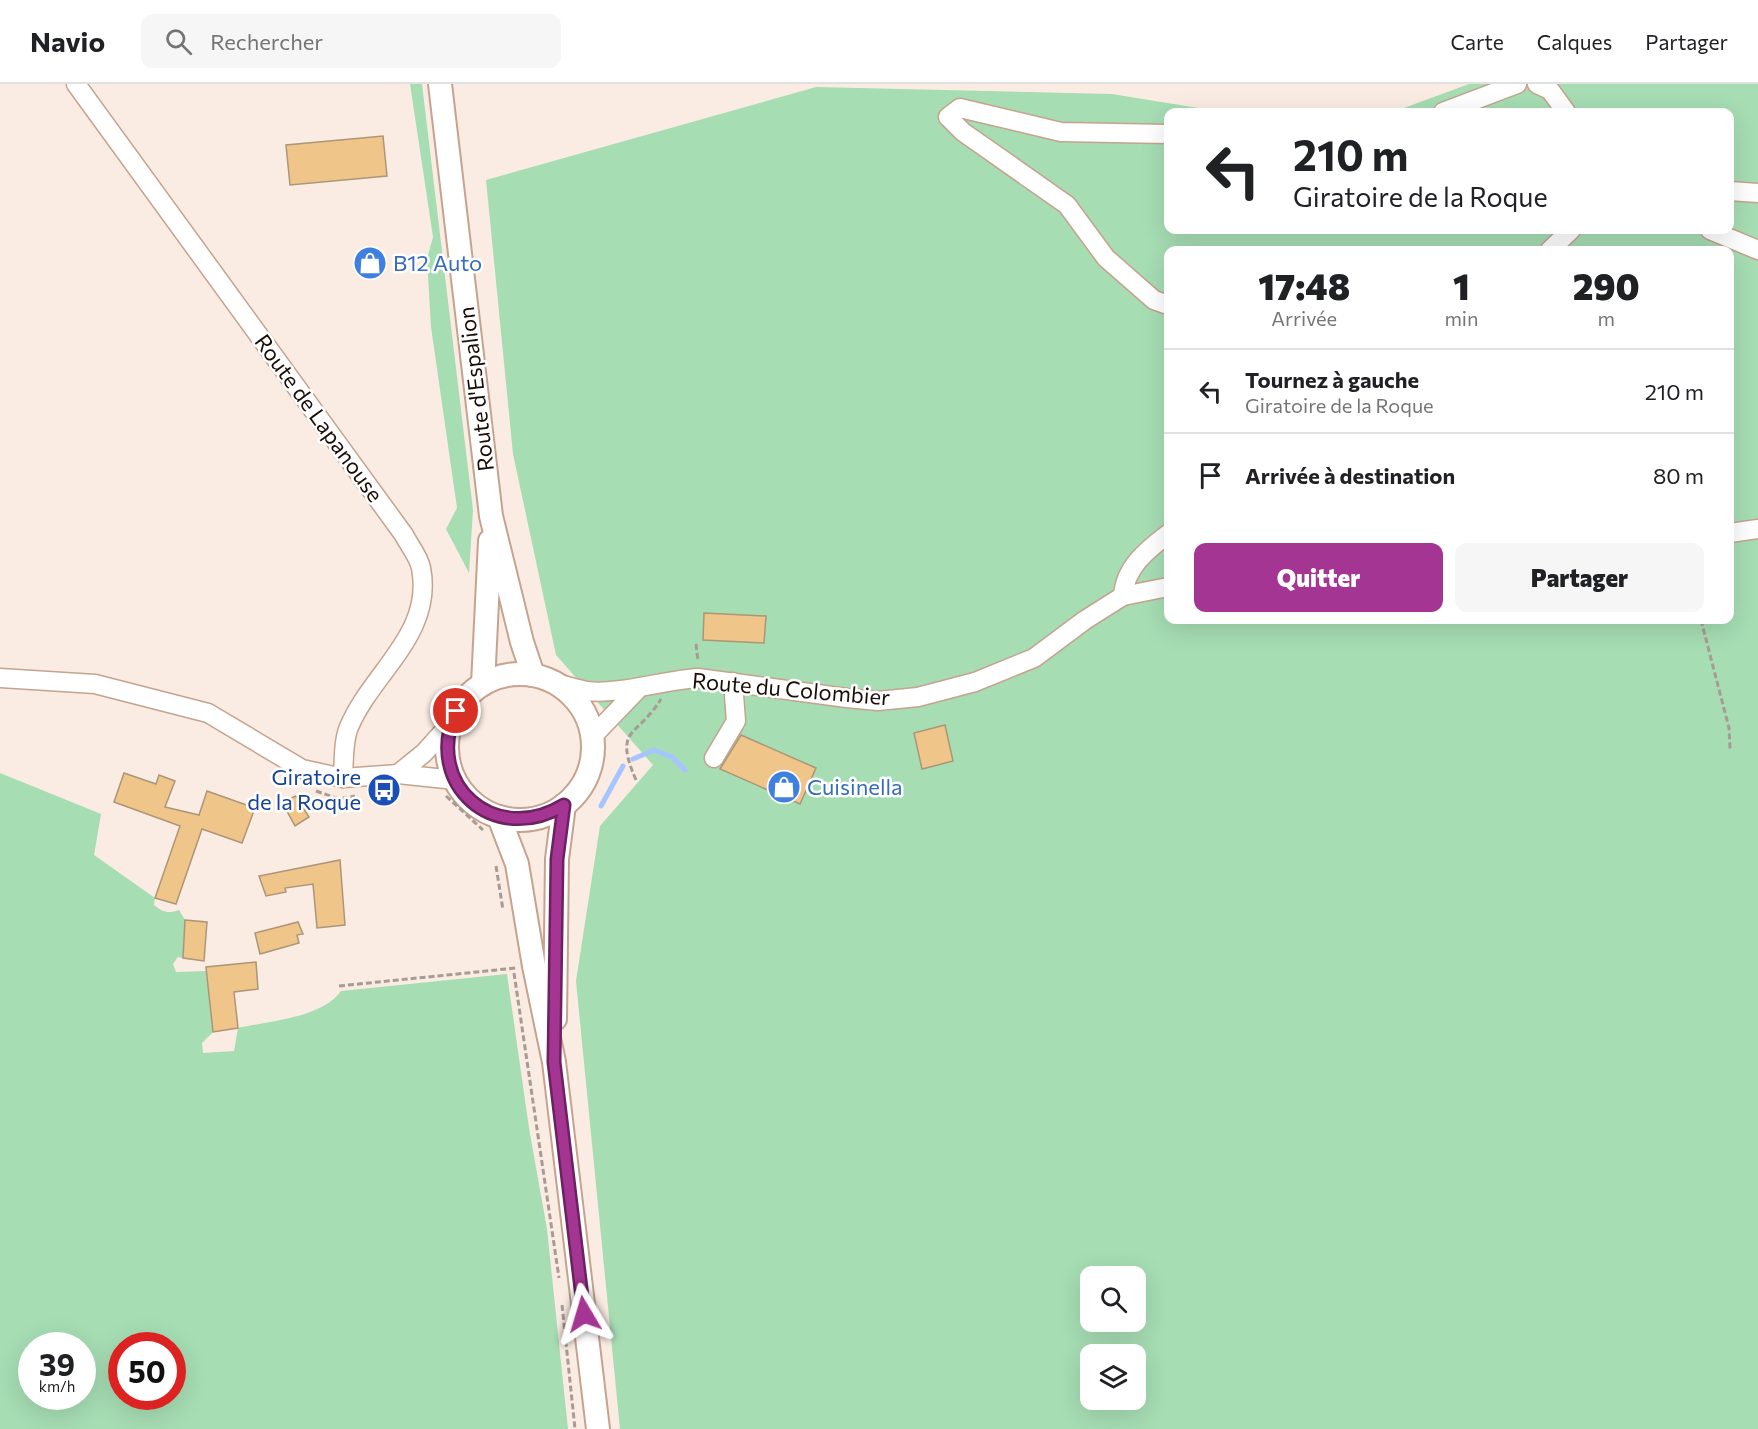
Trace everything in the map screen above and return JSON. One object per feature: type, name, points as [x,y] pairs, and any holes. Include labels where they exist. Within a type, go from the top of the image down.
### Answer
[{"type":"main road","name":"Route d'Espalion","points":[[440,84],[491,516],[522,642],[533,675]]},
{"type":"main road","name":"Route d'Espalion","points":[[483,684],[491,516]]},
{"type":"main road","points":[[507,675],[533,675],[555,683],[566,691],[584,712],[592,737],[593,750],[587,775],[581,786],[564,805],[552,812],[526,819],[499,817],[447,786],[447,752],[451,723],[464,700],[483,684],[507,675]]},
{"type":"main road","points":[[564,805],[557,859],[554,1062],[598,1429]]},
{"type":"main road","points":[[499,817],[517,864],[524,967],[554,1062]]},
{"type":"street","name":"Route de Lapanouse","points":[[76,84],[404,535],[421,566],[423,602],[413,632],[369,693],[348,728],[343,778]]},
{"type":"street","points":[[1454,108],[1517,84]]},
{"type":"street","points":[[1537,84],[1550,90],[1563,108]]},
{"type":"street","points":[[1164,134],[1061,132],[960,108],[948,117],[963,132],[1067,205],[1106,258],[1154,300],[1164,304]]},
{"type":"street","points":[[1734,191],[1758,193]]},
{"type":"street","points":[[1554,246],[1567,234]]},
{"type":"street","points":[[1720,234],[1758,250]]},
{"type":"street","points":[[1734,533],[1758,530]]},
{"type":"street","points":[[1123,596],[1124,586],[1142,553],[1164,537]]},
{"type":"street","name":"Route du Colombier","points":[[555,683],[589,691],[640,687],[673,680],[698,678],[878,701],[918,697],[975,682],[1034,658],[1085,620],[1123,596],[1164,587]]},
{"type":"street","points":[[0,678],[94,684],[208,713],[302,769],[343,778],[398,774],[447,786]]},
{"type":"street","points":[[714,758],[736,721],[733,682]]},
{"type":"street","points":[[592,737],[640,687]]},
{"type":"street","points":[[398,774],[424,753],[451,723]]},
{"type":"path","points":[[1702,624],[1729,728],[1730,749]]},
{"type":"path","points":[[636,780],[627,759],[625,745],[632,731],[656,707],[673,680]]},
{"type":"path","points":[[447,786],[449,798],[491,838]]},
{"type":"path","points":[[315,790],[339,799],[362,795]]},
{"type":"path","points":[[495,860],[504,914]]},
{"type":"path","points":[[512,958],[524,967],[559,1279]]},
{"type":"path","points":[[339,986],[524,967]]},
{"type":"path","points":[[562,1302],[575,1429]]},
{"type":"green space","points":[[410,84],[422,84],[473,510],[469,573],[446,529],[457,508],[431,327],[427,259],[433,237]]},
{"type":"green space","points":[[1469,84],[1758,84],[1758,1429],[620,1429],[576,981],[600,826],[653,765],[556,655],[513,454],[486,180],[816,87],[1112,94],[1198,108],[1164,108],[1164,234],[1734,234],[1734,108],[1404,108]]},
{"type":"green space","points":[[0,773],[101,814],[94,855],[155,898],[154,905],[160,909],[165,912],[179,910],[185,920],[183,958],[178,957],[173,964],[176,972],[207,971],[213,1032],[202,1043],[203,1053],[234,1051],[238,1028],[308,1013],[332,1000],[341,991],[507,974],[529,1128],[547,1229],[568,1429],[0,1429]]},
{"type":"building","points":[[383,136],[387,176],[290,185],[286,145]]},
{"type":"building","points":[[704,613],[766,616],[764,643],[703,640]]},
{"type":"building","points":[[945,725],[953,761],[922,769],[914,733]]},
{"type":"building","name":"Cuisinella","points":[[741,735],[816,768],[800,804],[720,769]]},
{"type":"building","points":[[124,773],[156,784],[159,775],[175,781],[165,807],[199,815],[207,791],[255,808],[242,843],[202,829],[176,904],[155,898],[180,826],[114,802]]},
{"type":"building","points":[[296,796],[309,817],[295,826],[282,802]]},
{"type":"building","points":[[340,860],[345,925],[317,928],[313,884],[285,888],[286,892],[266,896],[259,876]]},
{"type":"building","points":[[185,920],[207,922],[204,961],[183,958]]},
{"type":"building","points":[[298,922],[303,934],[297,935],[299,943],[260,954],[255,933]]},
{"type":"building","points":[[256,962],[258,989],[234,992],[238,1028],[213,1032],[206,967]]},
{"type":"waterway","points":[[633,759],[654,750],[672,757],[685,770]]},
{"type":"waterway","points":[[601,806],[623,766]]},
{"type":"place","name":"B12 Auto","points":[[370,263]]},
{"type":"place","name":"Cuisinella","points":[[784,787]]},
{"type":"place","name":"Giratoire de la Roque","points":[[384,790]]},
{"type":"route","points":[[456,711],[447,737],[449,766],[462,792],[473,803],[499,817],[512,819],[540,817],[564,805],[557,859],[554,1062],[584,1314]]}]
